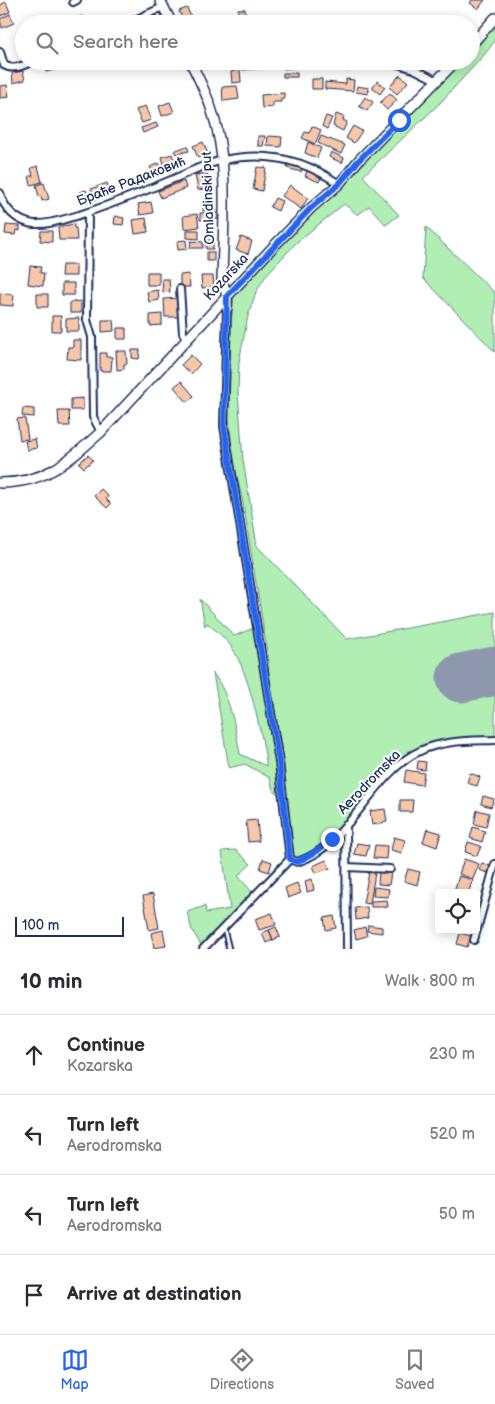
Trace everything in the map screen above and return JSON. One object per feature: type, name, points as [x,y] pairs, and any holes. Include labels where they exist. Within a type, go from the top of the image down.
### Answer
[{"type":"street","points":[[141,15],[162,3],[168,15]]},
{"type":"street","points":[[480,35],[495,18]]},
{"type":"street","points":[[0,52],[4,65],[8,68],[15,68]]},
{"type":"street","name":"Omladinski put","points":[[194,70],[212,111],[222,160],[222,280],[227,296],[227,308]]},
{"type":"street","points":[[416,70],[438,81]]},
{"type":"street","name":"Kozarska","points":[[0,483],[42,477],[76,456],[101,432],[186,339],[311,208],[339,184],[358,161],[448,70]]},
{"type":"street","name":"Браће Радаковић","points":[[0,193],[2,202],[9,211],[24,222],[49,223],[88,212],[222,160],[265,156],[289,160],[315,168],[339,184]]},
{"type":"street","points":[[88,212],[87,320],[92,337],[93,417],[101,432]]},
{"type":"street","points":[[180,289],[183,333],[186,339]]},
{"type":"street","points":[[202,949],[290,859],[279,762],[224,426],[227,308]]},
{"type":"street","name":"Aerodromska","points":[[290,859],[297,862],[317,851],[346,824],[391,774],[408,758],[420,751],[454,742],[495,740]]},
{"type":"street","points":[[346,824],[348,949]]},
{"type":"street","points":[[474,940],[495,864]]},
{"type":"street","points":[[347,867],[390,869]]},
{"type":"lane","points":[[224,928],[229,949]]},
{"type":"green space","points":[[495,25],[495,41],[480,59],[480,41]]},
{"type":"green space","points":[[453,70],[470,70],[440,103],[363,176],[399,215],[386,225],[369,206],[358,215],[344,204],[297,242],[267,274],[256,292],[248,316],[239,362],[238,392],[243,460],[257,546],[347,639],[495,612],[495,737],[449,739],[431,743],[412,752],[397,762],[384,775],[347,819],[319,847],[306,855],[294,859],[290,845],[284,765],[267,664],[269,663],[244,508],[233,458],[229,417],[231,322],[234,297],[317,207]]},
{"type":"green space","points":[[426,227],[495,293],[495,352],[423,278]]},
{"type":"green space","points":[[200,599],[234,636],[256,627],[281,797],[273,790],[270,778],[245,764],[229,768],[213,673],[228,701],[240,754],[266,766],[266,760],[253,702],[238,658],[221,635],[207,623],[205,626]]},
{"type":"green space","points":[[236,850],[251,864],[238,876],[253,893],[201,945],[192,930],[187,912],[205,906],[206,913],[230,909],[222,851]]},
{"type":"building","points":[[472,0],[485,0],[478,9],[470,3]]},
{"type":"building","points":[[6,2],[10,12],[0,16],[0,5]]},
{"type":"building","points":[[187,8],[190,15],[181,15],[179,11]]},
{"type":"building","points":[[238,9],[245,9],[246,15],[238,15]]},
{"type":"building","points":[[10,14],[14,23],[2,28],[0,19]]},
{"type":"building","points":[[240,70],[241,82],[232,83],[231,72]]},
{"type":"building","points":[[23,71],[25,80],[13,83],[12,73]]},
{"type":"building","points":[[283,73],[297,73],[297,77],[283,77]]},
{"type":"building","points":[[400,75],[408,82],[397,94],[389,87]]},
{"type":"building","points":[[312,79],[322,79],[322,89],[312,89]]},
{"type":"building","points":[[346,79],[354,80],[353,91],[325,89],[325,82],[346,84]]},
{"type":"building","points":[[377,81],[385,87],[380,94],[372,88]]},
{"type":"building","points":[[7,85],[9,97],[0,98],[0,86]]},
{"type":"building","points":[[237,86],[239,99],[223,101],[222,87]]},
{"type":"building","points":[[357,86],[369,88],[368,94],[356,92]]},
{"type":"building","points":[[284,93],[284,99],[281,99],[281,102],[273,102],[273,107],[262,108],[261,95]]},
{"type":"building","points":[[390,93],[397,100],[387,110],[380,103]]},
{"type":"building","points":[[365,97],[373,102],[367,111],[359,106]]},
{"type":"building","points":[[170,102],[174,112],[162,116],[159,106]]},
{"type":"building","points":[[145,106],[151,120],[142,123],[136,110]]},
{"type":"building","points":[[336,114],[344,117],[343,120],[347,122],[343,131],[333,126]]},
{"type":"building","points":[[326,116],[332,118],[327,129],[322,126]]},
{"type":"building","points":[[156,123],[158,127],[143,133],[141,128]]},
{"type":"building","points":[[312,126],[321,130],[315,144],[302,138],[305,132],[309,133]]},
{"type":"building","points":[[353,126],[362,131],[354,143],[346,138]]},
{"type":"building","points":[[258,136],[265,136],[263,146],[258,146]]},
{"type":"building","points":[[268,136],[282,137],[281,147],[267,146]]},
{"type":"building","points":[[321,136],[345,145],[341,154],[318,143]]},
{"type":"building","points":[[203,142],[208,154],[198,158],[193,146]]},
{"type":"building","points":[[308,142],[321,148],[317,158],[305,153]]},
{"type":"building","points":[[187,146],[189,151],[176,154],[174,151]]},
{"type":"building","points":[[331,152],[344,158],[342,163],[329,157]]},
{"type":"building","points":[[172,154],[176,165],[165,168],[162,157]]},
{"type":"building","points":[[288,162],[302,168],[301,172],[287,168]]},
{"type":"building","points":[[159,163],[163,172],[154,176],[150,167]]},
{"type":"building","points":[[38,166],[42,182],[31,185],[29,176],[33,176],[31,168]]},
{"type":"building","points":[[257,167],[266,168],[262,191],[253,189]]},
{"type":"building","points":[[308,169],[322,175],[319,182],[305,176]]},
{"type":"building","points":[[207,173],[210,188],[198,190],[195,175]]},
{"type":"building","points":[[184,181],[186,188],[161,198],[158,191]]},
{"type":"building","points":[[44,183],[49,199],[42,201],[36,185]]},
{"type":"building","points":[[107,183],[111,194],[95,200],[91,189]]},
{"type":"building","points":[[290,185],[308,198],[301,209],[282,196]]},
{"type":"building","points":[[86,190],[90,201],[83,203],[80,192]]},
{"type":"building","points":[[275,198],[282,201],[278,211],[270,207]]},
{"type":"building","points":[[203,200],[215,200],[215,211],[203,211]]},
{"type":"building","points":[[151,202],[153,213],[140,215],[138,204]]},
{"type":"building","points":[[200,213],[218,213],[218,219],[200,220]]},
{"type":"building","points":[[197,214],[199,227],[184,229],[183,216]]},
{"type":"building","points":[[115,216],[124,218],[123,225],[114,224]]},
{"type":"building","points":[[146,218],[148,232],[135,234],[133,220]]},
{"type":"building","points":[[74,224],[77,240],[59,240],[58,227]]},
{"type":"building","points":[[6,225],[20,226],[20,231],[16,230],[15,235],[5,234]]},
{"type":"building","points":[[187,230],[199,230],[199,239],[187,238]]},
{"type":"building","points":[[41,231],[52,231],[52,242],[40,241]]},
{"type":"building","points":[[241,237],[252,241],[248,254],[236,250]]},
{"type":"building","points":[[186,240],[187,249],[178,250],[177,241]]},
{"type":"building","points":[[206,240],[213,240],[213,249],[206,249]]},
{"type":"building","points":[[191,241],[203,242],[203,248],[190,248]]},
{"type":"building","points":[[207,252],[214,252],[214,261],[207,261]]},
{"type":"building","points":[[62,265],[76,265],[76,276],[61,276]]},
{"type":"building","points":[[30,266],[41,267],[40,273],[44,273],[43,286],[28,284]]},
{"type":"building","points":[[147,272],[159,272],[159,285],[147,285]]},
{"type":"building","points":[[189,274],[190,287],[180,287],[180,275]]},
{"type":"building","points":[[201,276],[213,276],[214,287],[202,288]]},
{"type":"building","points":[[162,279],[169,279],[170,292],[163,293]]},
{"type":"building","points":[[62,283],[74,283],[74,295],[62,295]]},
{"type":"building","points":[[158,290],[159,300],[149,302],[147,292]]},
{"type":"building","points":[[0,293],[14,295],[13,306],[0,305]]},
{"type":"building","points":[[37,294],[48,294],[48,307],[37,307]]},
{"type":"building","points":[[179,298],[179,317],[165,317],[164,299]]},
{"type":"building","points":[[81,301],[81,313],[70,313],[70,302]]},
{"type":"building","points":[[162,314],[162,325],[150,326],[150,315]]},
{"type":"building","points":[[52,316],[61,316],[61,331],[52,331]]},
{"type":"building","points":[[79,318],[79,331],[66,331],[66,319]]},
{"type":"building","points":[[102,320],[113,320],[114,331],[102,332]]},
{"type":"building","points":[[117,328],[126,328],[126,339],[117,339]]},
{"type":"building","points":[[73,340],[81,340],[81,360],[67,359],[68,347],[73,347]]},
{"type":"building","points":[[132,350],[140,350],[139,359],[132,358]]},
{"type":"building","points":[[116,351],[126,351],[127,364],[124,364],[124,369],[117,370]]},
{"type":"building","points":[[100,353],[106,353],[106,357],[112,357],[111,371],[100,371]]},
{"type":"building","points":[[191,355],[200,364],[191,374],[181,365]]},
{"type":"building","points":[[181,381],[194,396],[187,402],[174,387]]},
{"type":"building","points":[[83,398],[83,410],[71,410],[71,399]]},
{"type":"building","points":[[23,408],[34,409],[34,417],[22,416]]},
{"type":"building","points":[[58,411],[69,411],[70,426],[59,426]]},
{"type":"building","points":[[25,418],[28,439],[20,440],[17,419]]},
{"type":"building","points":[[35,439],[37,448],[27,450],[25,441]]},
{"type":"building","points":[[88,455],[93,460],[84,468],[79,463]]},
{"type":"building","points":[[101,489],[108,496],[106,499],[111,504],[107,508],[94,496]]},
{"type":"building","points":[[418,761],[426,762],[425,770],[417,769]]},
{"type":"building","points":[[406,770],[424,773],[422,785],[404,782]]},
{"type":"building","points":[[470,773],[480,777],[477,786],[467,783]]},
{"type":"building","points":[[483,796],[494,799],[491,807],[481,804]]},
{"type":"building","points":[[400,800],[413,800],[412,812],[400,812]]},
{"type":"building","points":[[385,809],[387,822],[372,825],[370,811]]},
{"type":"building","points":[[477,810],[489,813],[486,827],[474,824]]},
{"type":"building","points":[[257,820],[259,841],[248,842],[246,821]]},
{"type":"building","points":[[473,827],[485,831],[482,842],[470,838]]},
{"type":"building","points":[[427,829],[441,833],[437,847],[423,842]]},
{"type":"building","points":[[394,837],[405,840],[402,853],[391,850]]},
{"type":"building","points":[[468,842],[481,846],[477,856],[465,852]]},
{"type":"building","points":[[357,843],[369,845],[366,856],[354,854]]},
{"type":"building","points":[[375,845],[387,846],[386,859],[373,858]]},
{"type":"building","points":[[263,859],[272,862],[269,872],[260,869]]},
{"type":"building","points":[[464,859],[479,864],[473,879],[459,874]]},
{"type":"building","points":[[326,860],[330,868],[316,873],[313,866]]},
{"type":"building","points":[[482,863],[490,866],[488,873],[479,870]]},
{"type":"building","points":[[408,869],[420,872],[417,885],[404,881]]},
{"type":"building","points":[[369,872],[375,873],[370,904],[363,903]]},
{"type":"building","points":[[379,872],[391,873],[389,885],[378,884]]},
{"type":"building","points":[[459,876],[473,880],[470,889],[455,889]]},
{"type":"building","points":[[312,879],[314,890],[307,892],[305,881]]},
{"type":"building","points":[[297,883],[301,893],[288,898],[285,888]]},
{"type":"building","points":[[374,887],[389,889],[388,897],[373,896]]},
{"type":"building","points":[[153,894],[159,928],[149,930],[143,896]]},
{"type":"building","points":[[387,900],[388,907],[371,907],[371,901]]},
{"type":"building","points":[[367,907],[368,918],[356,920],[355,908]]},
{"type":"building","points":[[272,913],[276,925],[259,930],[255,919]]},
{"type":"building","points":[[334,916],[336,928],[326,930],[324,918]]},
{"type":"building","points":[[368,925],[382,927],[382,933],[367,931]]},
{"type":"building","points":[[276,927],[280,937],[273,940],[269,930]]},
{"type":"building","points":[[365,927],[367,936],[356,939],[354,930]]},
{"type":"building","points":[[163,930],[166,946],[154,948],[151,933]]},
{"type":"building","points":[[269,930],[273,940],[266,943],[262,933]]},
{"type":"building","points":[[460,934],[471,936],[467,947],[457,944]]},
{"type":"runway","points":[[461,678],[495,671]]},
{"type":"route","points":[[332,839],[299,862],[294,862],[290,859],[279,762],[243,531],[224,426],[224,347],[227,296],[311,208],[339,184],[358,161],[399,120]]}]
